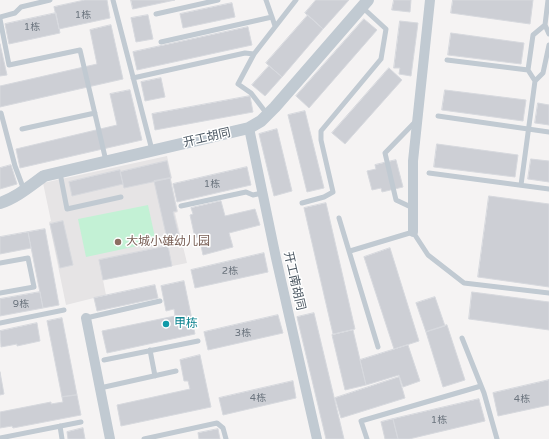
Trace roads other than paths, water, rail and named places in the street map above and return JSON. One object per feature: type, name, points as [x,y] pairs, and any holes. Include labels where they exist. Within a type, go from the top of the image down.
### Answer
[{"type":"street","points":[[413,232],[413,160],[430,0]]},
{"type":"street","name":"开工胡同","points":[[0,203],[24,190],[44,176],[248,128],[261,121],[365,4]]},
{"type":"street","name":"开工南胡同","points":[[248,128],[317,439]]},
{"type":"street","points":[[86,318],[110,439]]},
{"type":"lane","points":[[50,0],[21,7],[15,13],[0,18],[10,65],[80,50],[106,161]]},
{"type":"lane","points":[[113,0],[152,150]]},
{"type":"lane","points":[[156,14],[218,0]]},
{"type":"lane","points":[[266,0],[275,26]]},
{"type":"lane","points":[[267,115],[251,93],[238,84],[254,54],[296,0]]},
{"type":"lane","points":[[521,185],[535,81],[528,70],[533,35],[545,25],[548,13],[548,0]]},
{"type":"lane","points":[[302,203],[324,197],[333,192],[321,140],[321,131],[381,59],[386,29],[365,4]]},
{"type":"lane","points":[[161,42],[272,17]]},
{"type":"lane","points":[[545,25],[549,34]]},
{"type":"lane","points":[[535,81],[546,74],[549,45]]},
{"type":"lane","points":[[133,78],[245,53],[254,54]]},
{"type":"lane","points":[[446,60],[528,70]]},
{"type":"lane","points":[[1,113],[24,190]]},
{"type":"lane","points":[[22,129],[95,113]]},
{"type":"lane","points":[[438,116],[549,132]]},
{"type":"lane","points":[[413,208],[396,200],[385,153],[417,120]]},
{"type":"lane","points":[[60,172],[67,209],[121,198]]},
{"type":"lane","points":[[429,173],[549,189]]},
{"type":"lane","points":[[181,206],[246,192],[253,195],[262,193]]},
{"type":"lane","points":[[339,218],[378,347]]},
{"type":"lane","points":[[350,251],[413,232],[428,255],[464,283],[549,293]]},
{"type":"lane","points":[[0,264],[28,258],[34,287],[0,293]]},
{"type":"lane","points":[[86,318],[160,301]]},
{"type":"lane","points":[[0,323],[64,310]]},
{"type":"lane","points":[[462,338],[481,386],[497,439]]},
{"type":"lane","points":[[104,360],[198,340]]},
{"type":"lane","points":[[150,350],[155,376]]},
{"type":"lane","points":[[100,388],[176,371]]},
{"type":"lane","points":[[367,439],[361,421],[481,386]]},
{"type":"lane","points":[[0,438],[16,437],[81,422]]},
{"type":"lane","points":[[144,439],[217,423],[223,428],[226,439]]},
{"type":"lane","points":[[60,426],[62,439]]},
{"type":"place","name":"大城小雄幼儿园","points":[[118,242]]},
{"type":"place","name":"甲栋","points":[[166,324]]}]
